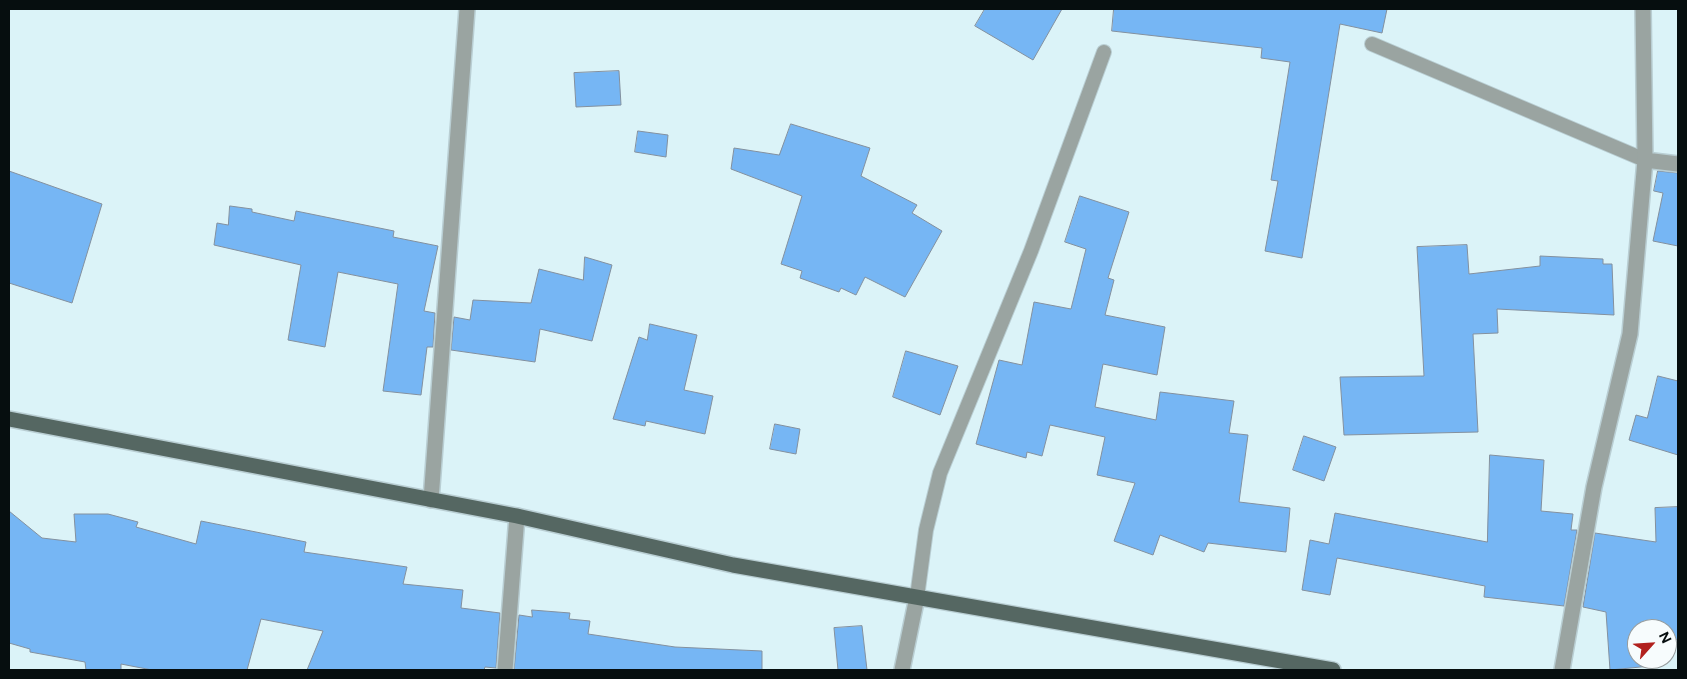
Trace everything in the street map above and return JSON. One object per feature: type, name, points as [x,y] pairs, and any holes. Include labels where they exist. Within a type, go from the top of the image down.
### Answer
[{"type":"main road","points":[[9,419],[517,516],[733,566],[1330,670]]},
{"type":"street","points":[[431,500],[467,9]]},
{"type":"street","points":[[1562,670],[1594,487],[1630,334],[1645,160],[1643,9]]},
{"type":"street","points":[[1645,160],[1678,164]]},
{"type":"street","points":[[505,670],[517,516]]},
{"type":"street","points":[[902,670],[917,597]]},
{"type":"lane","points":[[1372,44],[1645,160]]},
{"type":"lane","points":[[917,597],[926,530],[940,473],[1030,251],[1104,52]]},
{"type":"building","points":[[985,9],[1062,9],[1033,60],[975,26]]},
{"type":"building","points":[[1114,9],[1387,9],[1382,33],[1340,24],[1302,258],[1265,251],[1278,181],[1271,180],[1290,62],[1261,58],[1262,48],[1112,31]]},
{"type":"building","points":[[619,71],[621,105],[576,107],[574,73]]},
{"type":"building","points":[[791,124],[870,148],[861,176],[917,205],[912,213],[942,231],[905,297],[865,277],[856,295],[841,288],[839,292],[800,278],[802,271],[781,264],[802,196],[731,169],[734,148],[779,155]]},
{"type":"building","points":[[638,131],[668,135],[666,157],[635,152]]},
{"type":"building","points":[[9,171],[102,204],[72,303],[9,283]]},
{"type":"building","points":[[1658,171],[1678,173],[1678,246],[1653,241],[1663,193],[1654,191]]},
{"type":"building","points":[[1080,196],[1129,212],[1108,278],[1114,280],[1105,315],[1165,327],[1157,375],[1103,364],[1095,407],[1156,420],[1160,392],[1234,401],[1229,433],[1248,435],[1239,502],[1290,508],[1286,552],[1208,543],[1204,552],[1160,535],[1153,555],[1114,541],[1135,483],[1097,475],[1105,437],[1050,425],[1042,456],[1027,452],[1026,458],[976,444],[999,360],[1022,365],[1034,302],[1071,309],[1086,249],[1065,242]]},
{"type":"building","points":[[230,206],[252,209],[252,212],[294,221],[296,211],[394,231],[393,237],[438,246],[424,311],[435,313],[433,347],[427,347],[421,395],[383,391],[398,284],[338,272],[325,347],[288,340],[301,265],[214,245],[217,223],[228,225]]},
{"type":"building","points":[[1467,245],[1469,274],[1540,266],[1540,256],[1603,259],[1603,264],[1612,264],[1614,315],[1497,309],[1498,333],[1473,334],[1478,432],[1344,435],[1340,377],[1424,376],[1417,247]]},
{"type":"building","points":[[585,257],[612,265],[592,341],[540,329],[535,362],[451,350],[454,317],[470,320],[473,300],[531,303],[539,269],[583,280]]},
{"type":"building","points":[[650,324],[697,335],[684,390],[713,396],[705,434],[646,421],[645,426],[613,419],[639,337],[647,340]]},
{"type":"building","points":[[906,351],[958,366],[940,415],[893,397]]},
{"type":"building","points":[[1658,376],[1678,381],[1678,455],[1629,440],[1636,415],[1647,418]]},
{"type":"building","points":[[775,424],[800,429],[796,454],[770,449]]},
{"type":"building","points":[[1304,436],[1336,447],[1324,481],[1293,470]]},
{"type":"building","points":[[1490,455],[1544,460],[1541,511],[1573,514],[1571,530],[1577,530],[1564,606],[1484,597],[1485,586],[1337,558],[1330,595],[1302,590],[1310,540],[1329,544],[1335,513],[1487,542]]},
{"type":"building","points":[[1678,507],[1678,640],[1677,619],[1627,619],[1627,668],[1610,670],[1606,612],[1583,607],[1595,533],[1656,542],[1655,508]]},
{"type":"building","points":[[9,511],[42,538],[76,542],[74,514],[108,514],[138,522],[136,527],[196,544],[201,521],[306,542],[304,552],[407,567],[403,584],[463,590],[461,608],[500,613],[496,668],[485,667],[484,670],[307,670],[323,631],[261,619],[247,670],[152,670],[121,664],[121,670],[86,670],[85,662],[30,652],[30,649],[9,643]]},
{"type":"building","points":[[532,610],[570,613],[569,619],[590,621],[588,634],[675,647],[762,651],[762,670],[514,670],[519,615],[532,617]]},
{"type":"building","points":[[862,626],[867,670],[838,670],[834,628]]}]
